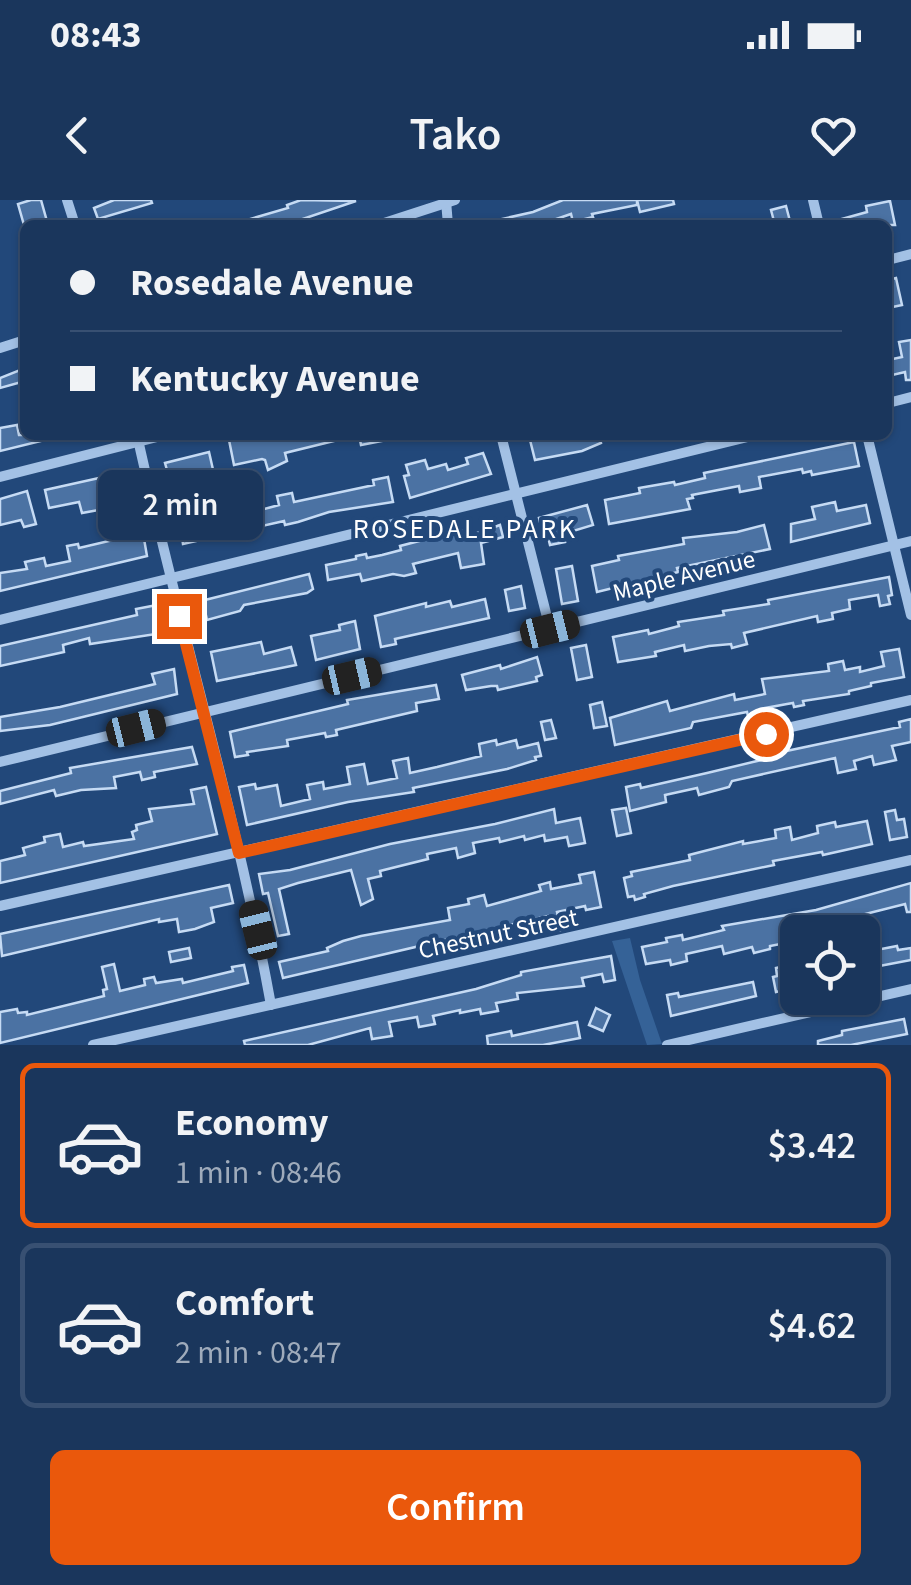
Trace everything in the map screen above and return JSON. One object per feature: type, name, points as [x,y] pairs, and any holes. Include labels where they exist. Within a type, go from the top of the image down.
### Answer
[{"type":"street","points":[[393,220],[449,201]]},
{"type":"street","points":[[0,477],[130,440]]},
{"type":"street","points":[[137,440],[239,853],[271,1005]]},
{"type":"street","points":[[501,440],[550,629]]},
{"type":"street","points":[[0,620],[736,440]]},
{"type":"street","points":[[868,440],[911,615]]},
{"type":"street","name":"Maple Avenue","points":[[0,762],[911,540]]},
{"type":"street","points":[[0,906],[911,700]]},
{"type":"street","name":"Chestnut Street","points":[[93,1045],[911,860]]},
{"type":"street","points":[[666,1045],[911,989]]},
{"type":"shaded area","points":[[630,938],[662,1044],[647,1045],[612,941]]},
{"type":"building","points":[[41,200],[47,220],[23,220],[18,204]]},
{"type":"building","points":[[114,200],[152,203],[98,219],[94,208]]},
{"type":"building","points":[[301,200],[356,201],[300,220],[247,220],[288,208],[287,205]]},
{"type":"building","points":[[563,200],[637,200],[637,205],[581,220],[572,220],[571,214],[554,220],[497,220]]},
{"type":"building","points":[[637,200],[673,200],[674,204],[640,212]]},
{"type":"building","points":[[890,201],[895,225],[892,220],[838,220],[867,212],[866,206]]},
{"type":"building","points":[[786,206],[790,220],[774,220],[771,210]]},
{"type":"building","points":[[896,278],[902,305],[892,307],[892,279]]},
{"type":"building","points":[[911,340],[911,380],[906,380],[905,372],[892,375],[892,359],[902,357],[899,342]]},
{"type":"building","points":[[20,370],[20,382],[0,388],[0,378]]},
{"type":"building","points":[[17,425],[20,440],[45,440],[0,451],[0,428]]},
{"type":"building","points":[[229,440],[338,440],[285,453],[287,461],[268,470],[262,459],[234,465]]},
{"type":"building","points":[[360,440],[387,440],[361,445]]},
{"type":"building","points":[[530,440],[600,440],[582,451],[535,460]]},
{"type":"building","points":[[854,442],[859,466],[812,475],[802,469],[759,477],[761,488],[740,492],[739,486],[692,495],[687,499],[690,509],[609,524],[605,500],[640,493],[639,488],[674,482],[675,485],[705,478],[704,473]]},
{"type":"building","points":[[209,452],[214,474],[202,477],[201,473],[170,481],[165,463]]},
{"type":"building","points":[[483,453],[491,474],[410,498],[404,476],[409,475],[406,465],[425,460],[428,469],[446,464],[448,470],[468,464],[466,458]]},
{"type":"building","points":[[126,472],[129,487],[101,492],[104,509],[82,513],[79,502],[49,508],[45,490]]},
{"type":"building","points":[[388,477],[393,502],[183,544],[180,524],[208,519],[207,511],[230,506],[231,512],[248,507],[254,498],[257,511],[279,505],[277,496],[292,493],[294,502],[374,485],[373,480]]},
{"type":"building","points":[[27,491],[36,524],[24,527],[21,520],[0,525],[0,499]]},
{"type":"building","points":[[835,502],[837,511],[866,505],[870,523],[791,542],[791,524],[815,519],[812,507]]},
{"type":"building","points":[[587,505],[593,525],[563,534],[565,542],[550,545],[539,518]]},
{"type":"building","points":[[500,525],[503,537],[481,543],[484,564],[461,568],[458,553],[413,564],[416,573],[404,576],[393,574],[362,581],[360,574],[328,580],[326,565],[366,554],[367,558],[382,555],[401,550],[400,546],[454,532],[468,530],[469,536]]},
{"type":"building","points":[[764,525],[770,549],[677,568],[678,572],[597,592],[592,566],[619,560],[618,556],[684,544],[683,538]]},
{"type":"building","points":[[143,533],[147,556],[0,591],[0,573],[27,569],[25,562],[44,558],[46,566],[70,561],[67,546],[78,544],[79,548]]},
{"type":"building","points":[[572,566],[578,601],[562,604],[556,569]]},
{"type":"building","points":[[309,574],[313,589],[307,593],[244,605],[240,611],[207,620],[197,602]]},
{"type":"building","points":[[889,577],[890,604],[880,606],[878,595],[849,600],[850,609],[832,613],[833,619],[818,622],[817,616],[744,633],[747,644],[685,651],[684,645],[655,652],[656,656],[618,662],[613,637],[648,630],[649,634],[679,626],[678,622],[769,604],[768,600]]},
{"type":"building","points":[[521,586],[525,608],[509,611],[505,590]]},
{"type":"building","points":[[485,599],[489,618],[395,639],[396,644],[381,647],[375,616],[426,603],[426,607],[450,601],[452,607]]},
{"type":"building","points":[[157,605],[162,629],[155,630],[156,634],[90,644],[89,638],[63,645],[64,652],[0,666],[0,646],[137,615],[136,609]]},
{"type":"building","points":[[355,621],[360,649],[316,660],[311,636],[340,630],[339,625]]},
{"type":"building","points":[[261,642],[264,654],[291,647],[296,665],[217,681],[211,652]]},
{"type":"building","points":[[586,645],[592,677],[577,680],[571,648]]},
{"type":"building","points":[[899,649],[904,677],[871,683],[849,694],[803,701],[804,705],[794,707],[793,703],[760,709],[761,714],[748,716],[747,712],[693,722],[691,728],[615,745],[610,718],[667,701],[670,711],[734,694],[735,700],[765,694],[762,679],[829,671],[828,664],[843,661],[845,670],[860,667],[860,672],[884,666],[881,652]]},
{"type":"building","points":[[537,657],[542,675],[536,677],[537,681],[498,690],[491,686],[466,690],[462,675],[500,665],[501,669]]},
{"type":"building","points":[[174,669],[177,694],[50,725],[0,731],[0,717],[155,684],[152,674]]},
{"type":"building","points":[[436,685],[439,699],[416,703],[417,711],[336,730],[337,735],[326,737],[325,733],[287,740],[288,746],[235,757],[230,732],[348,704],[347,700]]},
{"type":"building","points":[[602,702],[607,726],[594,728],[590,705]]},
{"type":"building","points":[[911,719],[911,742],[892,746],[896,760],[874,765],[872,756],[854,761],[856,769],[838,773],[835,758],[732,781],[729,787],[699,795],[697,788],[665,795],[666,802],[630,811],[626,787],[640,784],[641,788],[900,727],[899,722]]},
{"type":"building","points":[[551,720],[556,738],[545,740],[541,722]]},
{"type":"building","points":[[496,740],[497,745],[516,740],[518,748],[538,743],[541,756],[507,769],[413,788],[414,792],[247,825],[239,787],[277,785],[281,806],[310,799],[307,785],[323,782],[324,789],[350,784],[347,767],[364,764],[368,784],[397,778],[393,761],[408,758],[410,773],[481,756],[479,744]]},
{"type":"building","points":[[192,747],[197,764],[154,772],[155,777],[142,780],[140,772],[114,777],[116,788],[56,796],[54,790],[0,804],[0,791],[71,773],[70,768]]},
{"type":"building","points":[[206,787],[217,834],[0,883],[0,861],[25,855],[23,848],[45,842],[44,837],[60,834],[63,847],[134,839],[136,825],[152,821],[149,809],[194,804],[191,790]]},
{"type":"building","points":[[626,808],[631,833],[617,836],[612,810]]},
{"type":"building","points":[[554,809],[556,823],[580,818],[585,843],[569,846],[567,837],[545,841],[544,835],[525,840],[524,836],[473,843],[475,853],[458,858],[456,848],[427,854],[428,859],[380,871],[381,876],[368,879],[373,899],[361,905],[351,870],[298,883],[279,889],[289,934],[278,936],[268,893],[263,894],[259,874]]},
{"type":"building","points":[[895,810],[897,820],[904,819],[907,837],[890,840],[885,812]]},
{"type":"building","points":[[867,821],[872,844],[773,861],[774,865],[673,886],[635,900],[634,896],[628,897],[624,878],[632,876],[631,872],[690,860],[689,855],[743,841],[776,838],[775,830],[790,827],[792,840],[818,833],[817,826]]},
{"type":"building","points":[[594,872],[601,907],[557,912],[561,930],[553,932],[548,916],[283,978],[279,962],[328,951],[327,948],[361,936],[450,920],[448,908],[469,904],[468,899],[484,895],[487,906],[541,891],[539,885],[550,882],[551,889],[581,883],[579,875]]},
{"type":"building","points":[[911,883],[911,912],[907,912],[905,904],[861,915],[787,915]]},
{"type":"building","points":[[229,885],[233,903],[211,908],[214,922],[195,929],[179,932],[177,919],[159,919],[2,956],[0,934]]},
{"type":"building","points":[[780,916],[780,944],[754,953],[752,947],[724,954],[722,946],[686,954],[687,961],[671,965],[670,960],[646,964],[642,947],[667,942],[666,938],[682,935],[683,940],[724,930],[722,926]]},
{"type":"building","points":[[189,948],[191,958],[171,962],[169,952]]},
{"type":"building","points":[[911,948],[911,960],[880,966],[880,949]]},
{"type":"building","points":[[611,956],[615,980],[604,982],[602,974],[582,978],[584,986],[517,993],[518,999],[496,1003],[498,1011],[481,1014],[480,1009],[460,1010],[433,1016],[435,1024],[419,1027],[417,1017],[389,1022],[392,1036],[372,1039],[370,1028],[308,1045],[245,1045],[244,1041],[476,989],[521,972]]},
{"type":"building","points":[[114,964],[120,991],[145,985],[144,979],[154,977],[156,983],[182,979],[183,983],[244,965],[248,983],[0,1043],[0,1012],[17,1009],[27,1015],[104,996],[103,990],[107,989],[102,967]]},
{"type":"building","points":[[780,967],[780,991],[776,992],[773,977],[777,976],[776,968]]},
{"type":"building","points":[[753,982],[756,996],[671,1016],[667,995],[678,993],[679,997]]},
{"type":"building","points":[[596,1008],[610,1015],[603,1031],[589,1025]]},
{"type":"building","points":[[904,1019],[907,1034],[851,1045],[818,1045],[818,1041],[842,1035],[842,1031]]},
{"type":"building","points":[[577,1022],[580,1038],[543,1045],[488,1045],[487,1036],[511,1031],[512,1036]]},
{"type":"district","name":"ROSEDALE PARK","points":[[465,529]]},
{"type":"route","points":[[179,616],[239,853],[766,734]]}]
